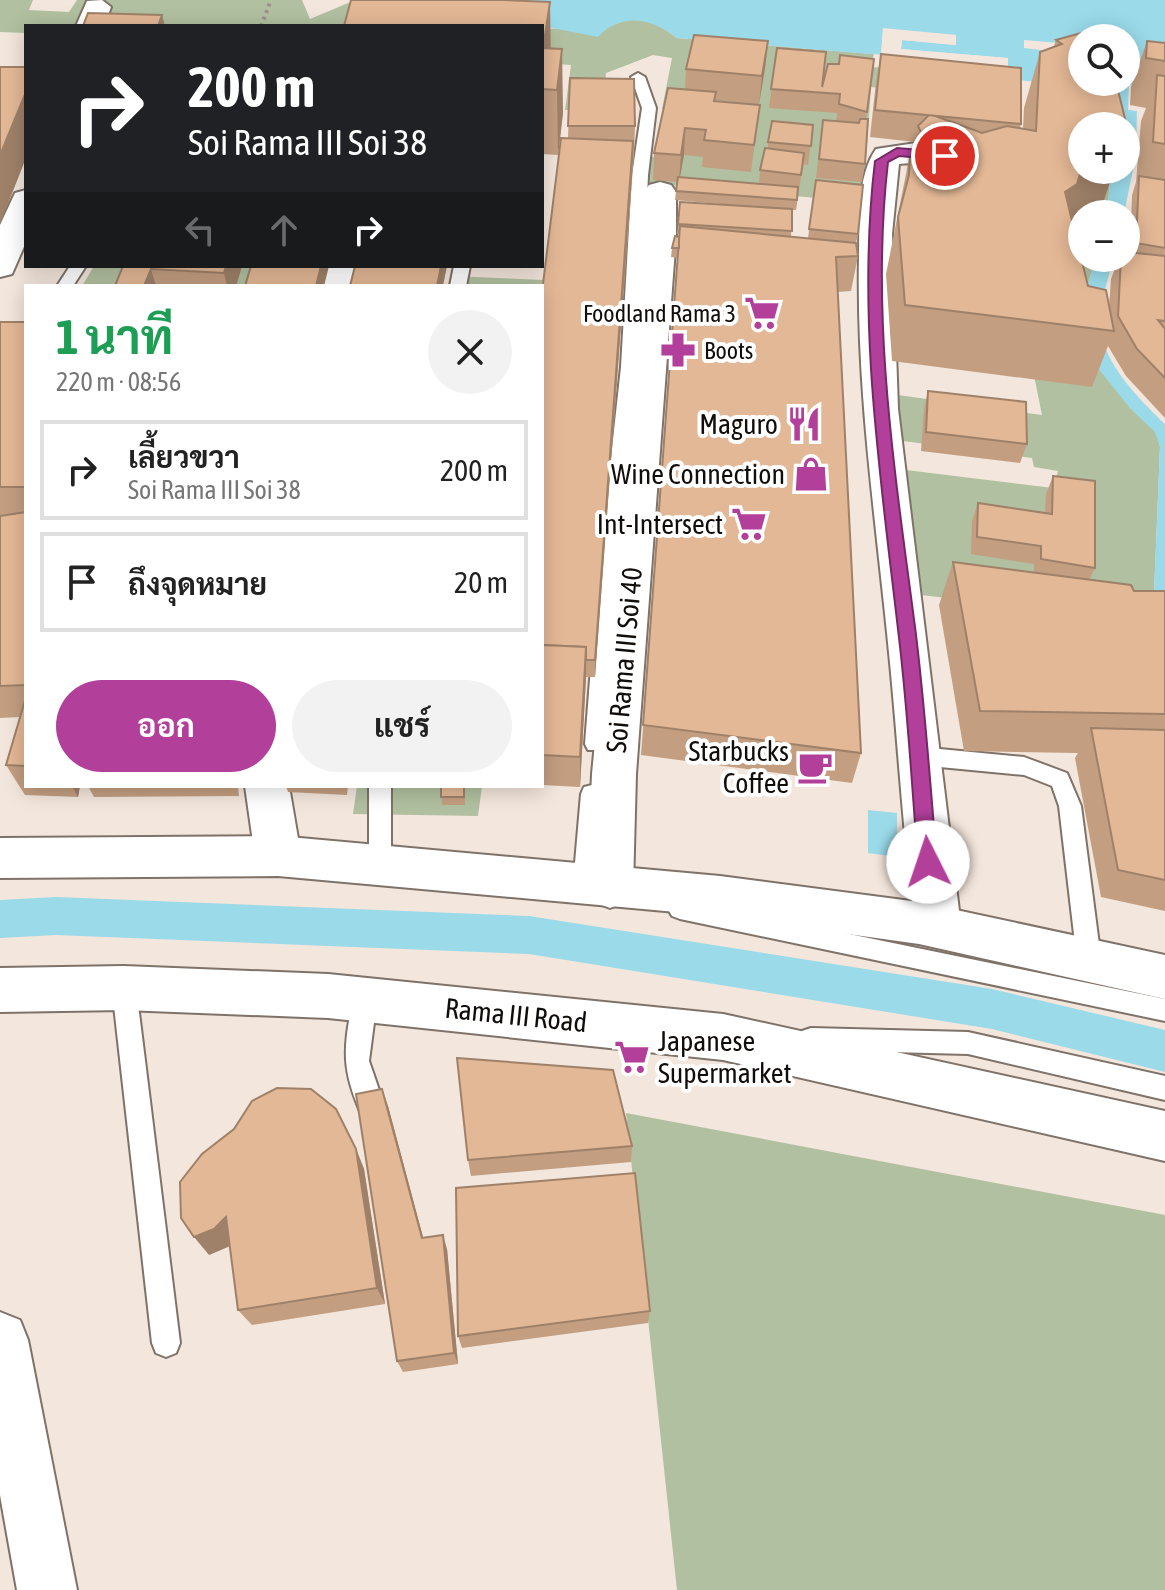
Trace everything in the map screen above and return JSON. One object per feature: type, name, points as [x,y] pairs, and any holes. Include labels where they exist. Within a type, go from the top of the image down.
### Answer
[{"type":"street","points":[[938,927],[928,862],[880,410],[875,218],[879,168],[882,161],[897,152],[1003,163]]},
{"type":"street","name":"Soi Rama III Soi 40","points":[[581,886],[614,774],[660,235],[660,192]]},
{"type":"street","points":[[0,267],[24,205]]},
{"type":"street","points":[[267,788],[278,856]]},
{"type":"street","points":[[0,858],[278,856],[380,863],[581,886],[720,896],[938,927],[1165,977]]},
{"type":"street","name":"Rama III Road","points":[[0,990],[124,988],[365,1000],[723,1037],[1165,1136]]},
{"type":"street","points":[[0,1340],[47,1590]]},
{"type":"lane","points":[[638,77],[649,108],[640,175],[630,367],[581,886],[1165,1010]]},
{"type":"lane","points":[[919,756],[1011,765],[1051,773],[1062,783],[1070,806],[1089,960]]},
{"type":"lane","points":[[380,788],[380,863]]},
{"type":"lane","points":[[124,988],[166,1343]]},
{"type":"lane","points":[[365,1000],[353,1057],[383,1144]]},
{"type":"lane","points":[[723,1037],[968,1043],[1165,1088]]},
{"type":"path","points":[[262,24],[271,0]]},
{"type":"green space","points":[[0,0],[33,0],[29,10],[69,12],[77,0],[302,0],[310,19],[348,3],[360,2],[408,24],[24,24],[24,33],[0,32]]},
{"type":"green space","points":[[629,19],[654,22],[677,38],[874,54],[873,67],[1008,79],[1009,101],[871,87],[863,202],[646,183],[651,157],[740,144],[738,111],[662,109],[672,58],[653,55],[606,73],[603,109],[565,110],[571,65],[544,63],[544,29],[607,27]]},
{"type":"green space","points":[[1068,151],[1068,184],[1110,184],[1108,200],[1068,200],[1068,272],[1092,272],[1084,297],[1129,407],[1156,432],[1160,447],[1154,595],[1149,622],[921,595],[906,470],[1053,488],[1058,471],[1034,467],[1032,458],[903,441],[898,395],[1042,415],[1010,257]]},
{"type":"green space","points":[[93,268],[255,268],[251,284],[83,284]]},
{"type":"green space","points":[[450,276],[544,280],[544,284],[448,284]]},
{"type":"green space","points":[[357,788],[482,788],[478,816],[353,814]]},
{"type":"green space","points":[[626,1113],[1165,1215],[1165,1590],[677,1590]]},
{"type":"water","points":[[427,0],[1165,0],[1165,54],[1153,88],[1140,86],[1140,24],[1068,24],[1068,44],[1024,40],[1024,48],[1068,53],[1068,85],[1008,79],[1007,58],[901,49],[902,40],[955,45],[955,35],[883,29],[881,55],[677,38],[657,26],[637,21],[617,24],[598,37],[544,24],[413,24]]},
{"type":"water","points":[[1101,96],[1129,96],[1128,110],[1137,111],[1137,112],[1115,112]]},
{"type":"water","points":[[1110,184],[1130,184],[1127,200],[1108,200]]},
{"type":"water","points":[[1092,272],[1110,272],[1102,313],[1104,344],[1130,387],[1165,424],[1165,658],[1154,595],[1160,447],[1155,432],[1129,407],[1093,362],[1084,297]]},
{"type":"water","points":[[868,810],[897,813],[897,857],[868,853]]},
{"type":"pier","points":[[883,28],[956,35],[956,45],[902,40],[901,49],[1008,58],[1008,79],[1004,79],[1004,62],[897,50],[901,36],[952,38],[887,33],[885,55],[873,58],[874,54],[881,55]]},
{"type":"building","points":[[351,0],[550,2],[544,41],[544,24],[345,24]]},
{"type":"building","points":[[88,13],[162,15],[159,24],[84,24]]},
{"type":"building","points":[[694,35],[768,41],[762,76],[686,69]]},
{"type":"building","points":[[1068,37],[1068,96],[1119,96],[1123,112],[1068,112],[1068,184],[1077,184],[1065,192],[1068,204],[1068,272],[1085,272],[1088,286],[1106,290],[1114,331],[905,305],[898,217],[909,175],[910,154],[925,141],[918,126],[930,114],[982,133],[1007,126],[1036,131],[1040,52],[1062,44],[1056,40]]},
{"type":"building","points":[[1147,41],[1165,43],[1165,61],[1146,58]]},
{"type":"building","points":[[544,48],[562,49],[557,90],[544,89]]},
{"type":"building","points":[[777,48],[826,52],[822,87],[828,64],[839,64],[840,55],[874,59],[867,112],[839,104],[840,94],[771,89]]},
{"type":"building","points":[[881,54],[1021,68],[1021,124],[875,110]]},
{"type":"building","points":[[0,67],[24,67],[24,97],[0,155]]},
{"type":"building","points":[[1157,75],[1165,76],[1165,144],[1153,142]]},
{"type":"building","points":[[570,78],[634,79],[635,126],[568,126]]},
{"type":"building","points":[[668,88],[716,92],[714,101],[760,105],[754,145],[704,140],[706,130],[685,128],[681,155],[654,153]]},
{"type":"building","points":[[860,119],[868,119],[865,164],[819,159],[823,120],[859,123]]},
{"type":"building","points":[[772,121],[813,125],[811,146],[768,142]]},
{"type":"building","points":[[561,138],[633,141],[595,660],[586,660],[586,647],[544,645],[543,284]]},
{"type":"building","points":[[765,148],[804,153],[801,175],[760,170]]},
{"type":"building","points":[[1140,176],[1165,180],[1165,248],[1140,244]]},
{"type":"building","points":[[678,177],[798,187],[797,200],[676,191]]},
{"type":"building","points":[[816,180],[863,185],[858,234],[809,229]]},
{"type":"building","points":[[680,202],[792,209],[792,231],[678,224]]},
{"type":"building","name":"Int-Intersect","points":[[680,226],[856,243],[858,256],[836,257],[861,753],[643,725]]},
{"type":"building","points":[[675,236],[679,237],[679,248],[672,248]]},
{"type":"building","points":[[1140,253],[1165,256],[1165,321],[1158,320],[1165,329],[1165,378],[1137,349],[1118,316],[1120,272],[1140,272]]},
{"type":"building","points":[[122,268],[225,268],[224,273],[151,269],[145,284],[116,284]]},
{"type":"building","points":[[250,268],[320,268],[316,284],[246,284]]},
{"type":"building","points":[[354,268],[441,268],[437,284],[350,284]]},
{"type":"building","points":[[0,322],[24,322],[24,487],[0,487]]},
{"type":"building","points":[[928,391],[1026,402],[1027,444],[926,432]]},
{"type":"building","points":[[1053,476],[1095,481],[1095,568],[1041,559],[1041,546],[977,537],[978,503],[1052,514]]},
{"type":"building","points":[[24,512],[24,685],[0,686],[0,516]]},
{"type":"building","points":[[953,562],[1131,585],[1134,591],[1165,591],[1165,714],[980,711]]},
{"type":"building","points":[[544,645],[586,647],[580,757],[544,755]]},
{"type":"building","points":[[24,704],[24,766],[6,765]]},
{"type":"building","points":[[1091,728],[1165,730],[1165,880],[1118,870]]},
{"type":"building","points":[[441,788],[464,788],[464,797],[441,797]]},
{"type":"building","points":[[457,1058],[613,1070],[632,1146],[468,1160]]},
{"type":"building","points":[[277,1088],[311,1089],[336,1109],[356,1149],[377,1288],[238,1310],[226,1217],[214,1229],[194,1237],[181,1218],[180,1182],[202,1154],[234,1129],[252,1101]]},
{"type":"building","points":[[382,1089],[422,1238],[443,1235],[454,1353],[397,1361],[356,1094]]},
{"type":"building","points":[[635,1173],[650,1311],[458,1336],[456,1188]]},
{"type":"waterway","points":[[0,919],[56,916],[529,935],[992,1009],[1165,1051]]},
{"type":"place","name":"Foodland Rama 3","points":[[762,313]]},
{"type":"place","name":"Boots","points":[[678,350]]},
{"type":"place","name":"Maguro","points":[[804,424]]},
{"type":"place","name":"Wine Connection","points":[[811,474]]},
{"type":"place","name":"Int-Intersect","points":[[749,524]]},
{"type":"place","name":"Starbucks Coffee","points":[[815,767]]},
{"type":"place","name":"Japanese Supermarket","points":[[632,1057]]},
{"type":"route","points":[[928,862],[912,676],[880,410],[875,218],[879,168],[887,156],[897,152],[945,156]]}]
